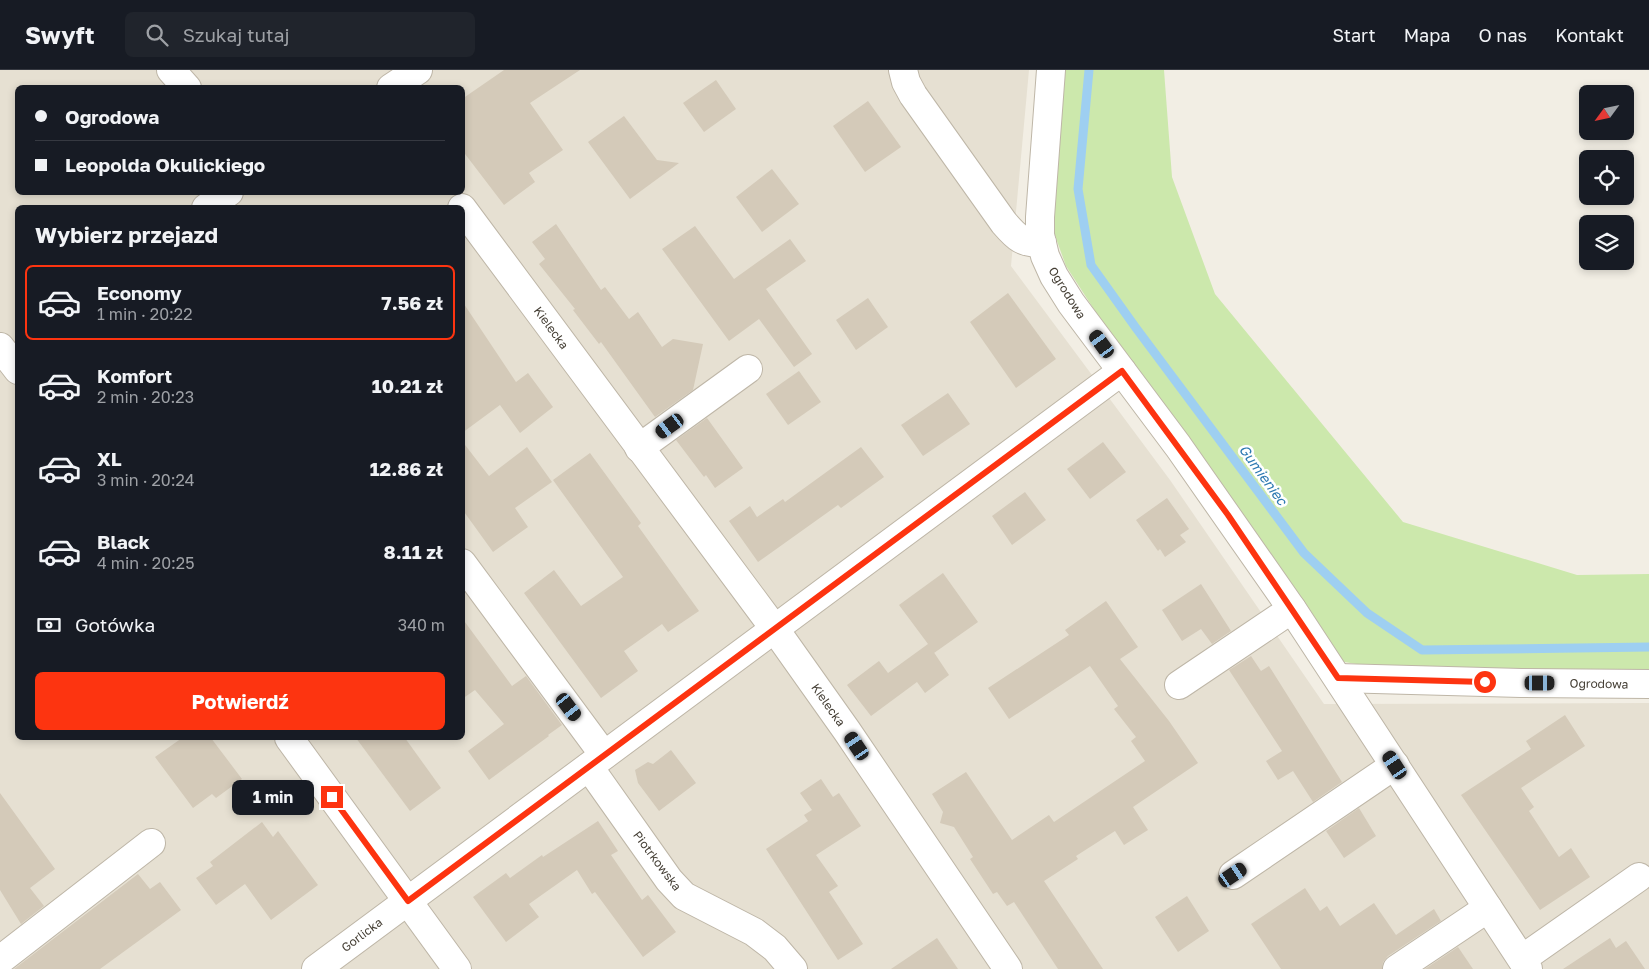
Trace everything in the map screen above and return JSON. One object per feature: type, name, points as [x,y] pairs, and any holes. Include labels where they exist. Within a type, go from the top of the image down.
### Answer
[{"type":"street","points":[[172,70],[184,85]]},
{"type":"street","points":[[903,70],[906,82],[913,95],[1004,223],[1015,235],[1024,241],[1042,242]]},
{"type":"street","name":"Ogrodowa","points":[[1051,70],[1040,217],[1045,256],[1054,276],[1071,302],[1228,515],[1338,678],[1525,964],[1639,877]]},
{"type":"street","points":[[210,205],[225,195]]},
{"type":"street","name":"Kielecka","points":[[465,212],[774,628],[1008,969]]},
{"type":"street","points":[[15,335],[0,346],[15,366]]},
{"type":"street","points":[[639,448],[748,369]]},
{"type":"street","name":"Gorlicka","points":[[316,969],[1122,371]]},
{"type":"street","name":"Piotrkowska","points":[[465,567],[597,761],[669,880],[684,896],[754,932],[775,948],[793,969]]},
{"type":"street","points":[[1179,685],[1292,609]]},
{"type":"street","name":"Ogrodowa","points":[[1338,678],[1649,684]]},
{"type":"street","points":[[290,740],[457,969]]},
{"type":"street","points":[[1233,875],[1395,765]]},
{"type":"street","points":[[0,960],[151,842]]},
{"type":"street","points":[[1397,969],[1488,908]]},
{"type":"shaded area","points":[[0,70],[1029,70],[1011,266],[1170,480],[1324,704],[1649,703],[1649,969],[0,969]]},
{"type":"green space","points":[[1065,70],[1164,70],[1172,177],[1215,294],[1403,522],[1577,575],[1649,574],[1649,672],[1385,669],[1339,661],[1256,532],[1106,328],[1066,266],[1053,230]]},
{"type":"building","points":[[504,70],[580,70],[530,103],[563,150],[529,173],[535,182],[504,205],[465,154],[465,97]]},
{"type":"building","points":[[716,80],[736,109],[704,132],[683,103]]},
{"type":"building","points":[[868,101],[901,147],[865,172],[833,126]]},
{"type":"building","points":[[624,116],[657,160],[679,163],[630,199],[588,142]]},
{"type":"building","points":[[772,169],[799,204],[762,232],[736,197]]},
{"type":"building","points":[[556,224],[601,290],[605,287],[629,319],[638,312],[662,347],[673,339],[703,344],[693,390],[655,417],[601,342],[599,344],[573,310],[575,309],[539,264],[545,259],[532,242]]},
{"type":"building","points":[[695,226],[734,279],[790,239],[806,261],[766,289],[812,354],[794,367],[759,319],[729,341],[662,249]]},
{"type":"building","points":[[1008,293],[1056,359],[1016,388],[970,322]]},
{"type":"building","points":[[868,298],[888,327],[856,350],[836,320]]},
{"type":"building","points":[[465,306],[516,382],[528,373],[553,407],[520,433],[500,405],[465,431]]},
{"type":"building","points":[[799,371],[821,402],[788,425],[766,394]]},
{"type":"building","points":[[948,393],[970,424],[923,456],[901,425]]},
{"type":"building","points":[[707,418],[743,468],[715,488],[706,475],[704,477],[676,440]]},
{"type":"building","points":[[1103,442],[1126,472],[1090,499],[1067,469]]},
{"type":"building","points":[[465,445],[489,476],[527,447],[552,482],[515,508],[528,527],[493,552],[465,513]]},
{"type":"building","points":[[861,447],[884,477],[841,508],[838,505],[758,562],[729,521],[750,506],[757,517],[783,499],[785,502]]},
{"type":"building","points":[[590,453],[641,523],[638,526],[699,611],[668,632],[662,624],[624,651],[638,671],[601,698],[524,593],[554,570],[581,606],[623,577],[553,480]]},
{"type":"building","points":[[1025,492],[1046,520],[1012,545],[992,516]]},
{"type":"building","points":[[1167,498],[1189,529],[1180,535],[1186,542],[1165,557],[1160,549],[1158,551],[1136,520]]},
{"type":"building","points":[[943,573],[978,622],[934,653],[949,675],[925,693],[917,682],[871,716],[847,685],[879,661],[888,673],[928,644],[899,605]]},
{"type":"building","points":[[1201,584],[1231,631],[1212,644],[1201,629],[1182,641],[1162,610]]},
{"type":"building","points":[[1106,601],[1138,647],[1120,659],[1169,721],[1198,763],[1133,807],[1148,830],[1124,845],[1115,831],[1076,856],[1078,859],[1044,881],[1103,969],[1058,969],[1014,902],[1007,906],[997,892],[993,894],[970,859],[973,857],[954,827],[940,823],[943,812],[932,794],[966,772],[1012,840],[1049,815],[1054,822],[1145,761],[1131,741],[1136,737],[1114,709],[1118,706],[1090,666],[1009,719],[988,688],[1069,635],[1065,630]]},
{"type":"building","points":[[465,622],[512,686],[526,676],[562,725],[489,780],[468,751],[504,724],[475,690],[465,697]]},
{"type":"building","points":[[1251,656],[1261,671],[1269,666],[1342,782],[1313,802],[1293,771],[1278,780],[1266,761],[1282,751],[1229,670]]},
{"type":"building","points":[[1565,715],[1585,746],[1521,788],[1534,807],[1529,811],[1559,857],[1571,848],[1590,877],[1540,910],[1461,795],[1531,749],[1526,741]]},
{"type":"building","points":[[179,740],[213,740],[242,779],[216,798],[212,794],[193,808],[155,757]]},
{"type":"building","points":[[357,740],[406,740],[441,788],[410,811]]},
{"type":"building","points":[[671,750],[696,783],[659,811],[638,783],[635,770],[648,762],[653,764]]},
{"type":"building","points":[[821,779],[833,797],[839,793],[861,826],[816,855],[838,886],[829,892],[863,944],[838,960],[766,849],[808,821],[804,815],[812,810],[800,793]]},
{"type":"building","points":[[0,793],[55,869],[30,888],[44,906],[21,924],[0,890]]},
{"type":"building","points":[[1359,808],[1376,836],[1344,858],[1326,831]]},
{"type":"building","points":[[598,821],[618,851],[611,855],[642,900],[648,895],[676,932],[643,957],[595,892],[592,894],[577,870],[529,904],[539,917],[506,942],[473,897],[506,873],[510,878],[542,855],[543,857]]},
{"type":"building","points":[[262,822],[273,837],[278,831],[318,885],[271,920],[245,884],[216,905],[196,878],[213,866],[210,862]]},
{"type":"building","points":[[138,874],[150,889],[160,882],[181,910],[100,969],[14,969]]},
{"type":"building","points":[[1305,888],[1320,911],[1327,906],[1340,926],[1374,903],[1396,935],[1434,909],[1441,921],[1388,956],[1383,962],[1382,969],[1281,969],[1251,924]]},
{"type":"building","points":[[1187,896],[1209,931],[1178,952],[1155,917]]},
{"type":"building","points":[[937,938],[958,969],[891,969]]},
{"type":"building","points":[[1610,938],[1616,948],[1626,941],[1645,969],[1563,969]]},
{"type":"building","points":[[1458,947],[1473,969],[1425,969]]},
{"type":"waterway","name":"Gumieniec","points":[[1089,70],[1078,189],[1091,265],[1304,553],[1367,613],[1422,650],[1649,647]]},
{"type":"route","points":[[332,797],[408,901],[1122,371],[1228,515],[1338,678],[1485,682]]}]
